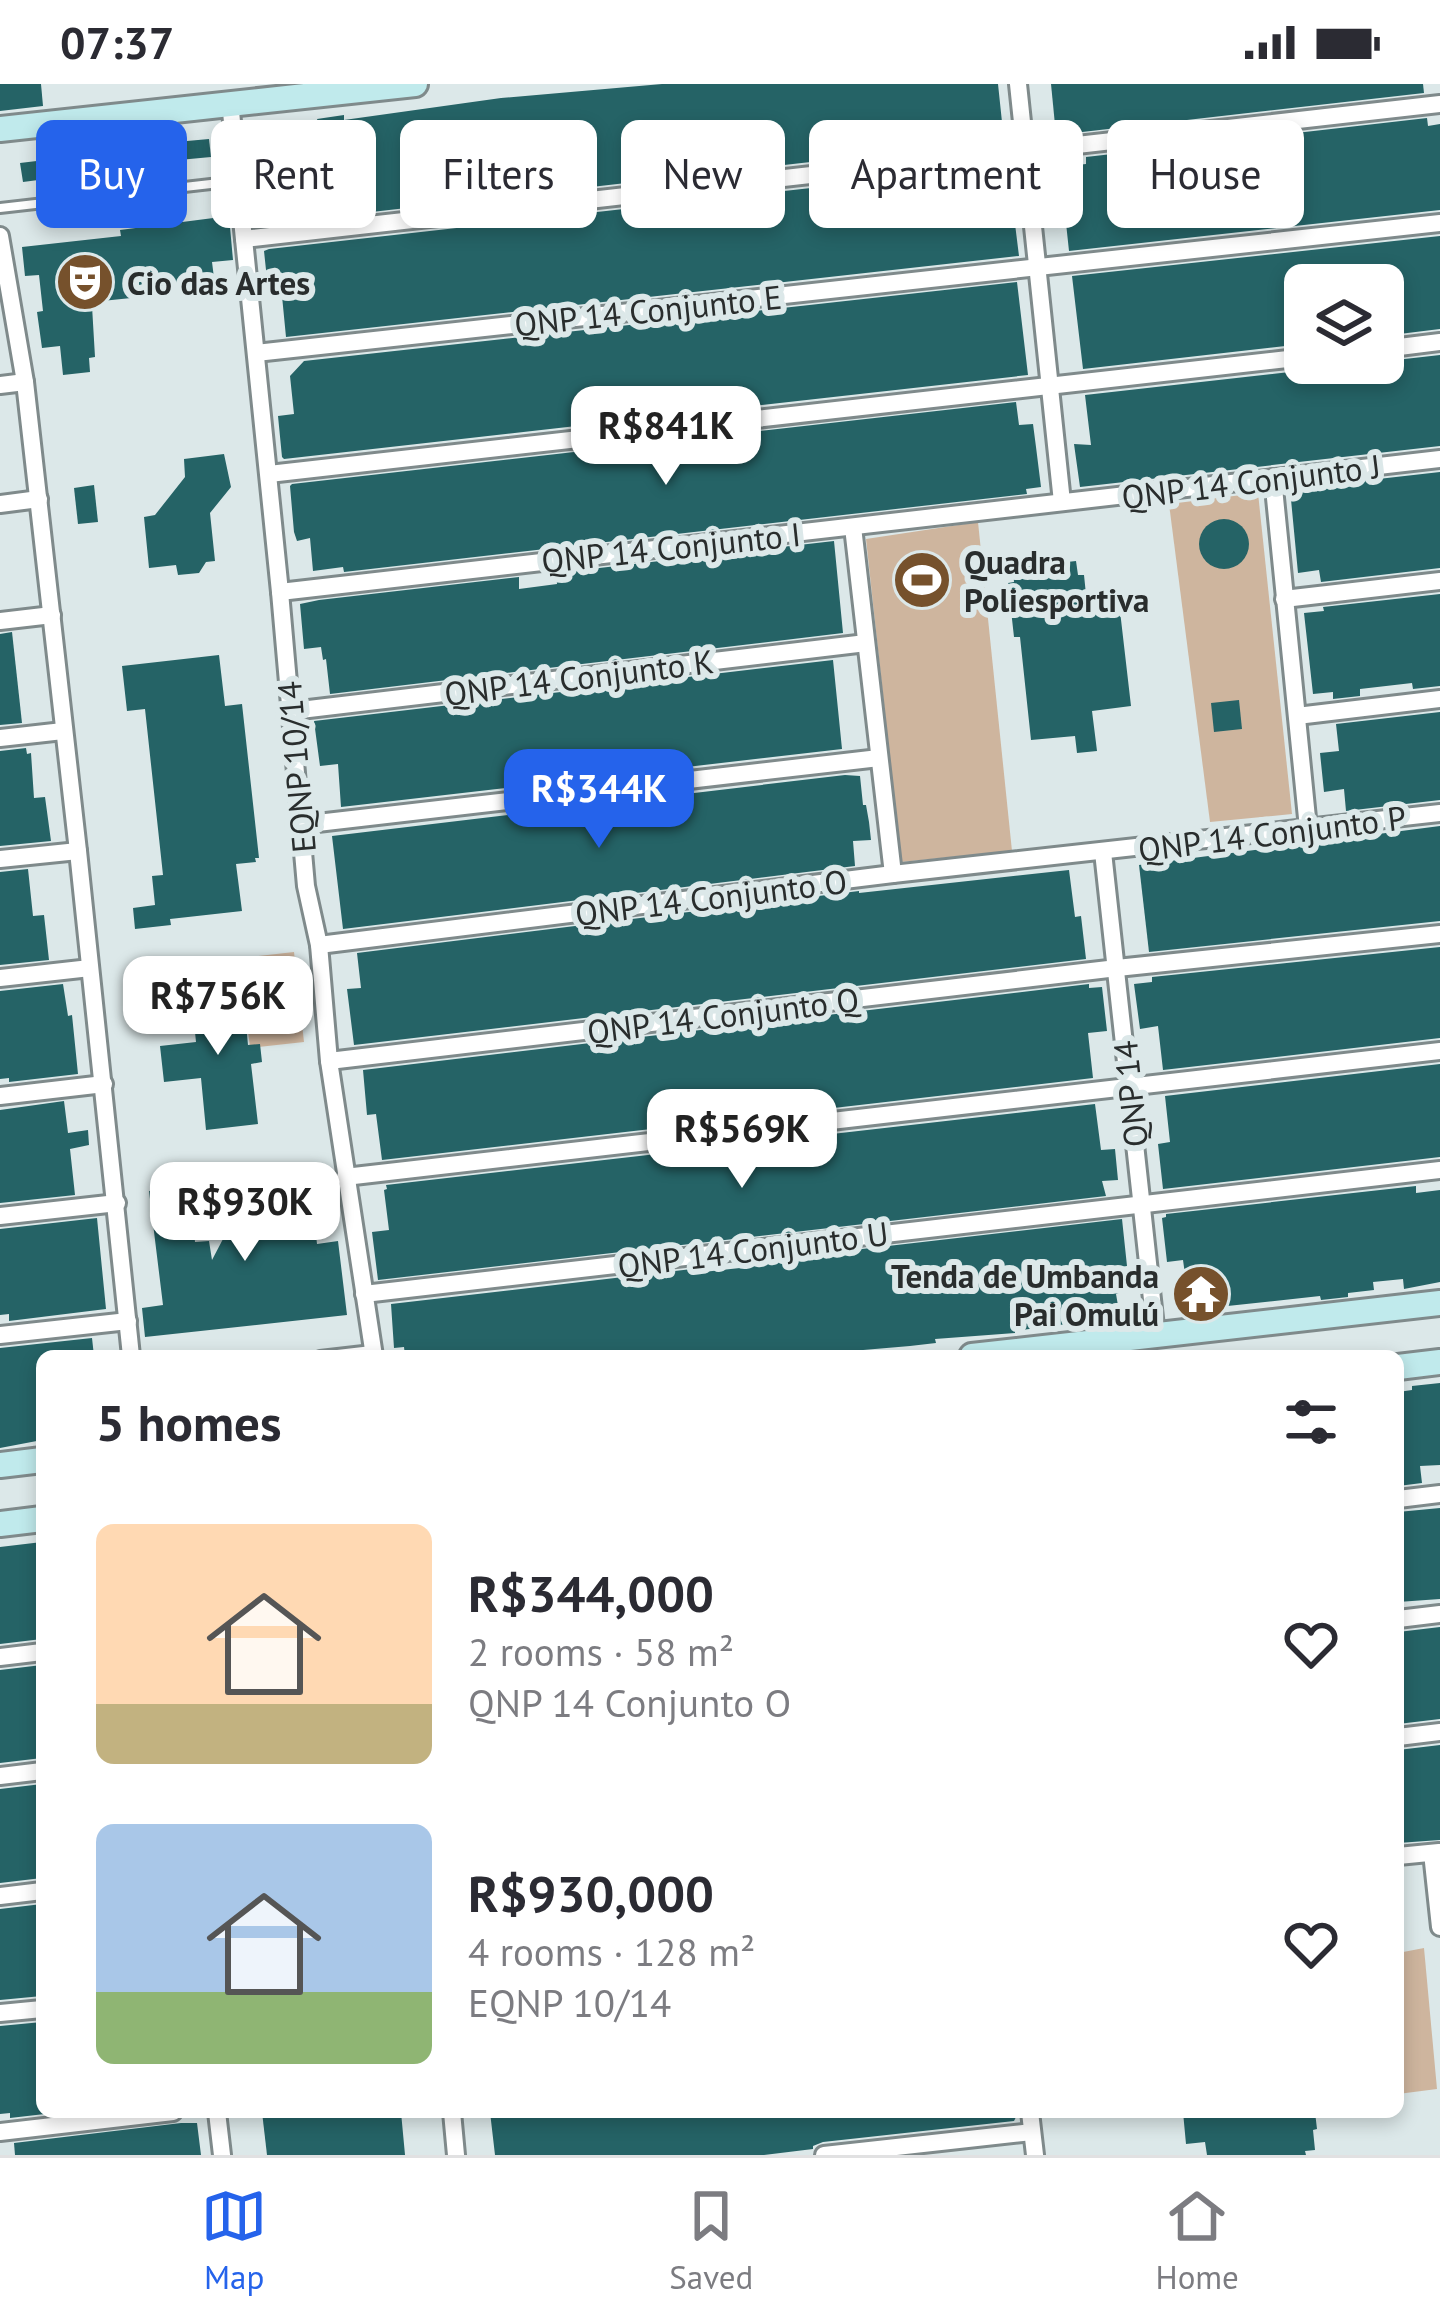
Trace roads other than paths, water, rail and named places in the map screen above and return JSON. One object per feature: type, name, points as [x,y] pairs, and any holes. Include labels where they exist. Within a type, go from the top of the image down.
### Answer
[{"type":"street","points":[[0,129],[416,84]]},
{"type":"street","points":[[1018,84],[1022,120]]},
{"type":"street","name":"EQNP 10/14","points":[[230,102],[232,120]]},
{"type":"street","points":[[1083,145],[1440,104]]},
{"type":"street","points":[[244,238],[809,176]]},
{"type":"street","name":"QNP 14 Conjunto E","points":[[256,353],[1440,223]]},
{"type":"street","name":"EQNP 10/14","points":[[243,228],[306,886],[319,945],[329,1061],[373,1350]]},
{"type":"street","points":[[1035,228],[1062,502]]},
{"type":"street","points":[[0,236],[39,500],[130,1350]]},
{"type":"street","points":[[1404,346],[1440,342]]},
{"type":"street","points":[[268,474],[1284,360]]},
{"type":"street","points":[[0,385],[25,382]]},
{"type":"street","name":"QNP 14 Conjunto J","points":[[1062,502],[1440,459]]},
{"type":"street","points":[[1273,478],[1308,828]]},
{"type":"street","points":[[0,504],[39,500]]},
{"type":"street","name":"QNP 14 Conjunto I","points":[[280,592],[1062,502]]},
{"type":"street","points":[[853,526],[893,874]]},
{"type":"street","points":[[1284,599],[1440,580]]},
{"type":"street","points":[[0,621],[52,615]]},
{"type":"street","name":"QNP 14 Conjunto K","points":[[292,711],[866,644]]},
{"type":"street","points":[[1297,716],[1440,699]]},
{"type":"street","points":[[0,738],[63,730]]},
{"type":"street","points":[[299,825],[879,758]]},
{"type":"street","name":"QNP 14 Conjunto P","points":[[1103,853],[1440,813]]},
{"type":"street","points":[[0,860],[79,851]]},
{"type":"street","name":"QNP 14 Conjunto O","points":[[319,945],[893,874],[1103,853]]},
{"type":"street","name":"QNP 14","points":[[1103,853],[1156,1336]]},
{"type":"street","name":"QNP 14 Conjunto Q","points":[[329,1061],[1440,934]]},
{"type":"street","points":[[0,978],[91,968]]},
{"type":"street","points":[[346,1177],[1440,1051]]},
{"type":"street","points":[[0,1096],[104,1084]]},
{"type":"street","name":"QNP 14 Conjunto U","points":[[364,1294],[1440,1170]]},
{"type":"street","points":[[0,1216],[116,1203]]},
{"type":"street","points":[[1027,1350],[1440,1303]]},
{"type":"street","points":[[0,1335],[128,1321]]},
{"type":"street","points":[[1404,1365],[1440,1362]]},
{"type":"street","points":[[0,1465],[36,1461]]},
{"type":"street","points":[[1404,1498],[1440,1494]]},
{"type":"street","points":[[0,1524],[36,1520]]},
{"type":"street","points":[[1404,1618],[1440,1614]]},
{"type":"street","points":[[0,1657],[36,1653]]},
{"type":"street","points":[[1404,1736],[1440,1732]]},
{"type":"street","points":[[0,1776],[36,1773]]},
{"type":"street","points":[[1404,1855],[1436,1852],[1440,1928]]},
{"type":"street","points":[[0,1896],[36,1892]]},
{"type":"street","points":[[0,2013],[36,2009]]},
{"type":"street","points":[[0,2132],[121,2118]]},
{"type":"street","points":[[218,2118],[222,2155]]},
{"type":"street","points":[[453,2118],[456,2155]]},
{"type":"street","points":[[1031,2118],[1035,2155]]},
{"type":"street","points":[[824,2155],[1032,2132]]},
{"type":"lane","points":[[0,208],[211,184]]},
{"type":"place","name":"Cio das Artes","points":[[85,282]]},
{"type":"place","name":"Quadra Poliesportiva","points":[[922,580]]},
{"type":"place","name":"Tenda de Umbanda Pai Omulú","points":[[1201,1294]]}]
